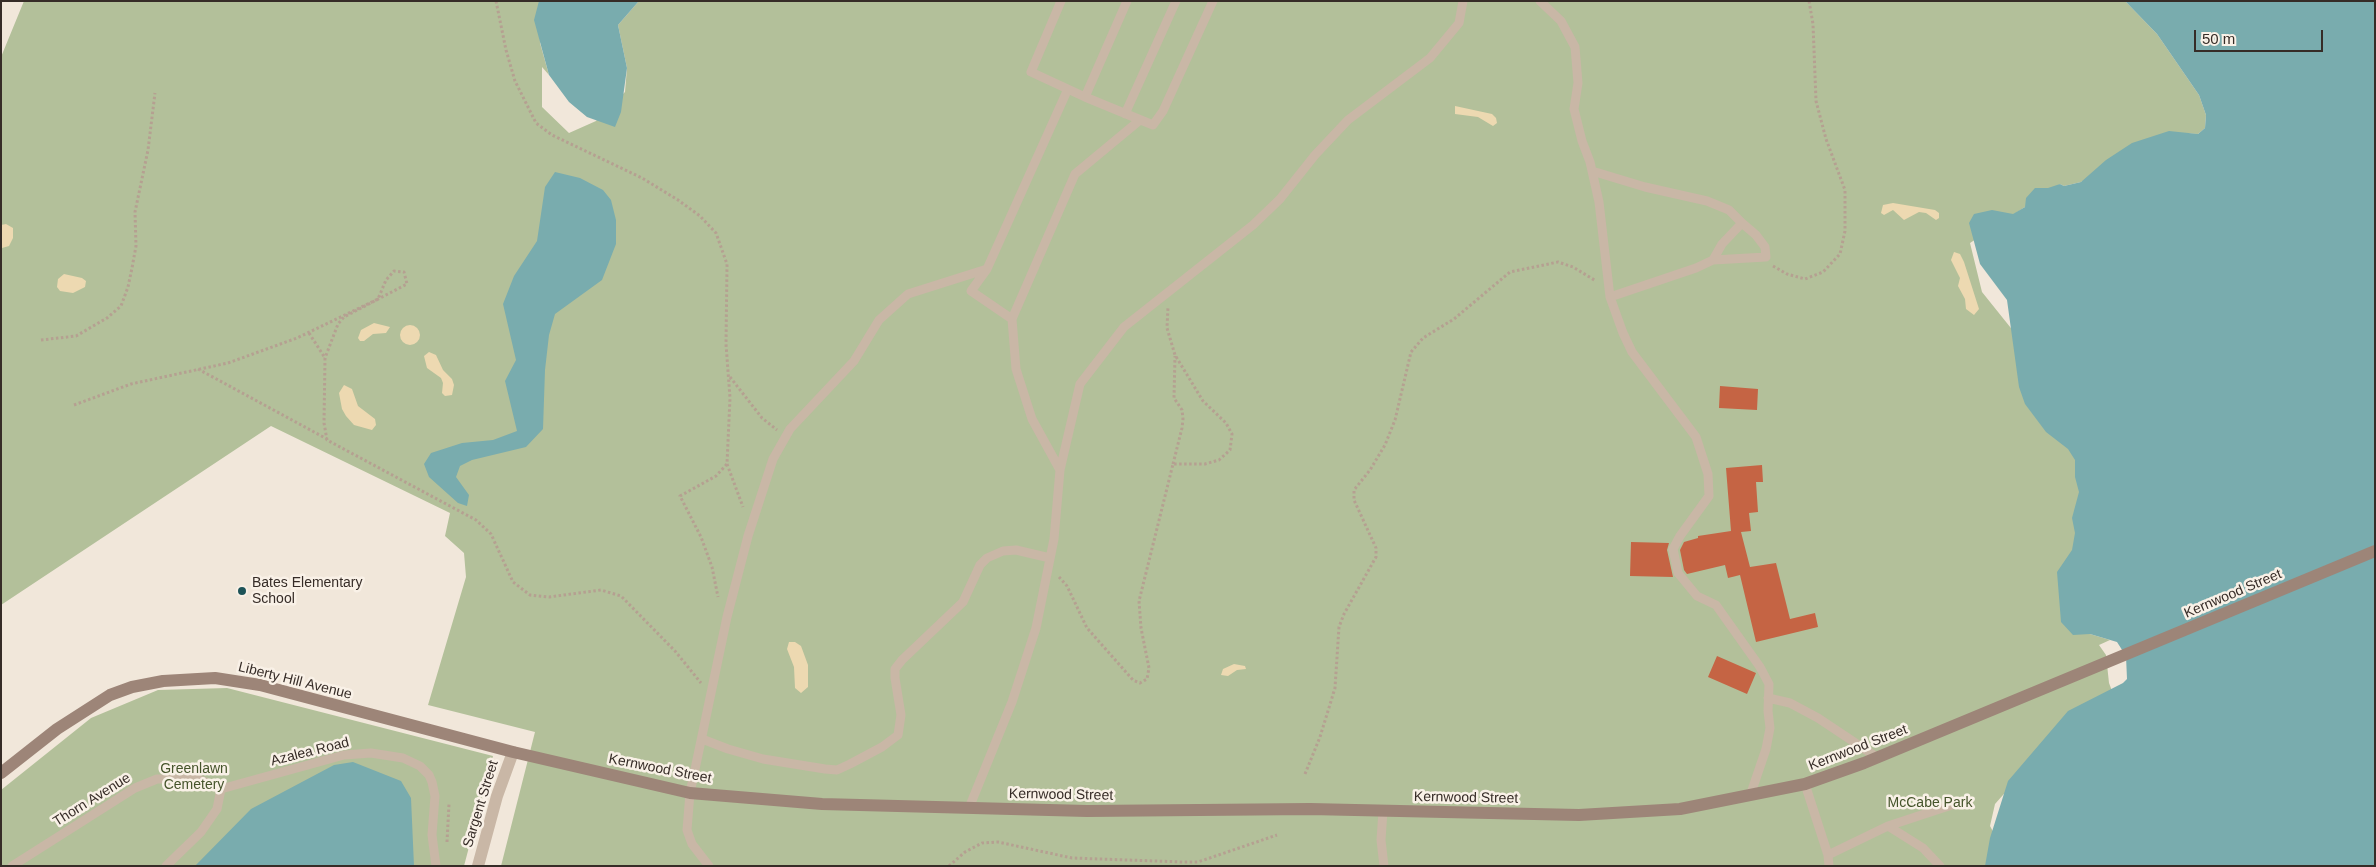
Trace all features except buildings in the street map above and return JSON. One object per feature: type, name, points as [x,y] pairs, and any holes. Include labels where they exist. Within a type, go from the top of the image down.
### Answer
[{"type":"main road","name":"Kernwood Street","points":[[513,752],[690,793],[822,804],[1087,811],[1310,809],[1579,815],[1680,810],[1805,784],[1878,758],[2375,551]]},
{"type":"main road","name":"Liberty Hill Avenue","points":[[1,773],[57,729],[110,695],[132,687],[163,681],[215,678],[268,687],[513,752]]},
{"type":"street","name":"Sargent Street","points":[[478,866],[497,796],[513,752]]},
{"type":"lane","points":[[1061,1],[1031,72],[1067,91],[1153,125],[1163,111],[1213,1]]},
{"type":"lane","points":[[1085,97],[1127,1]]},
{"type":"lane","points":[[1125,114],[1176,1]]},
{"type":"lane","points":[[969,808],[1012,702],[1036,628],[1054,539],[1060,470],[1080,384],[1124,327],[1253,225],[1280,199],[1315,155],[1348,120],[1430,58],[1459,24],[1463,1]]},
{"type":"lane","points":[[1540,1],[1561,21],[1575,47],[1578,83],[1574,109],[1592,171],[1598,202],[1610,297],[1632,352],[1696,437],[1708,474],[1709,496],[1680,536],[1673,549],[1678,573],[1697,596],[1716,605],[1760,667],[1769,684],[1770,728],[1766,749],[1750,796]]},
{"type":"lane","points":[[1012,319],[971,291],[987,269],[1067,91]]},
{"type":"lane","points":[[1060,470],[1032,419],[1016,369],[1012,319],[1075,174],[1140,120]]},
{"type":"lane","points":[[1592,171],[1645,187],[1707,201],[1729,210],[1756,235],[1765,247],[1766,257],[1713,260],[1696,268],[1610,297]]},
{"type":"lane","points":[[1713,260],[1722,244],[1742,223]]},
{"type":"lane","points":[[709,866],[692,844],[687,830],[690,793],[727,617],[751,526],[773,459],[790,429],[830,384],[854,361],[880,320],[908,294],[987,269]]},
{"type":"lane","points":[[702,739],[728,750],[763,759],[838,770],[850,764],[882,747],[898,735],[902,715],[895,669],[963,602],[980,565],[987,558],[1002,551],[1016,550],[1050,558]]},
{"type":"lane","points":[[1768,698],[1790,703],[1818,718],[1878,758]]},
{"type":"lane","name":"Azalea Road","points":[[221,789],[344,755],[371,753],[403,758],[420,766],[429,775],[432,782],[436,796],[432,835],[436,866]]},
{"type":"lane","name":"Thorn Avenue","points":[[14,865],[135,788],[156,779],[198,779],[221,789]]},
{"type":"lane","points":[[1805,784],[1828,854],[1829,866]]},
{"type":"lane","points":[[166,866],[201,832],[217,809],[221,789]]},
{"type":"lane","points":[[1828,854],[1888,826],[1960,802]]},
{"type":"lane","points":[[1383,811],[1381,840],[1384,866]]},
{"type":"lane","points":[[1888,826],[1923,848],[1940,866]]},
{"type":"path","points":[[496,1],[506,50],[515,81],[536,123],[552,135],[642,178],[700,216],[716,233],[727,264],[726,344],[730,377],[730,428],[727,464],[751,526]]},
{"type":"path","points":[[1770,264],[1787,274],[1806,279],[1823,272],[1840,254],[1845,231],[1845,190],[1826,139],[1816,101],[1813,24],[1809,1]]},
{"type":"path","points":[[41,340],[76,336],[107,318],[121,306],[136,246],[135,212],[148,150],[155,93]]},
{"type":"path","points":[[1305,774],[1320,737],[1335,688],[1339,627],[1344,614],[1376,557],[1376,548],[1354,500],[1354,490],[1370,470],[1385,445],[1395,420],[1411,352],[1423,338],[1454,319],[1510,272],[1558,262],[1603,285]]},
{"type":"path","points":[[74,405],[131,384],[228,363],[308,333],[378,299],[386,280],[394,271],[404,272],[407,284],[344,317],[338,324],[326,358],[324,423],[327,440]]},
{"type":"path","points":[[1168,292],[1167,328],[1176,355],[1203,401],[1226,423],[1232,434],[1230,450],[1219,460],[1205,464],[1172,464]]},
{"type":"path","points":[[308,333],[326,358]]},
{"type":"path","points":[[1050,558],[1054,571],[1067,586],[1088,628],[1133,680],[1140,683],[1147,679],[1150,668],[1141,628],[1139,601],[1182,428],[1182,410],[1174,398],[1176,355]]},
{"type":"path","points":[[198,369],[476,520],[491,534],[513,582],[530,596],[549,597],[601,590],[621,596],[675,651],[702,685]]},
{"type":"path","points":[[730,377],[762,418],[775,430],[790,429]]},
{"type":"path","points":[[719,603],[712,567],[698,530],[680,496],[716,476],[727,464]]},
{"type":"path","points":[[949,866],[965,852],[982,843],[1006,843],[1072,858],[1198,862],[1277,835]]},
{"type":"green space","name":"McCabe Park","points":[[24,1],[539,1],[540,43],[549,75],[542,67],[542,107],[569,133],[596,121],[625,92],[627,68],[618,25],[639,1],[2125,1],[2157,34],[2199,95],[2206,115],[2205,128],[2198,134],[2181,133],[2081,182],[2064,186],[2060,184],[1970,243],[1982,292],[2067,398],[2092,454],[2090,634],[2110,640],[2099,645],[2106,655],[2109,683],[2118,707],[2018,778],[1995,804],[1990,826],[2003,850],[2022,866],[501,866],[535,732],[428,705],[466,577],[464,553],[445,536],[450,513],[271,426],[1,605],[1,57]]},
{"type":"green space","name":"Greenlawn Cemetery","points":[[227,688],[493,756],[464,866],[1,866],[1,790],[91,718],[158,690]]},
{"type":"sand","points":[[1455,106],[1492,114],[1496,118],[1497,123],[1493,126],[1478,117],[1455,114]]},
{"type":"sand","points":[[1893,203],[1935,210],[1939,213],[1939,218],[1936,220],[1926,213],[1919,212],[1904,220],[1893,210],[1884,215],[1881,213],[1883,205]]},
{"type":"sand","points":[[6,224],[13,228],[13,238],[9,246],[2,248],[1,225]]},
{"type":"sand","points":[[1954,252],[1960,254],[1964,262],[1979,309],[1974,315],[1966,309],[1965,299],[1958,286],[1960,278],[1951,260]]},
{"type":"sand","points":[[64,274],[82,278],[86,281],[85,287],[73,293],[60,291],[57,287],[58,279]]},
{"type":"sand","points":[[374,323],[390,327],[386,333],[373,334],[364,341],[360,341],[358,338],[361,330]]},
{"type":"sand","points":[[410,325],[417,328],[420,335],[417,342],[410,345],[403,342],[400,335],[403,328]]},
{"type":"sand","points":[[429,352],[436,355],[443,370],[452,379],[454,385],[452,395],[445,396],[442,393],[443,383],[441,378],[427,368],[424,356]]},
{"type":"sand","points":[[344,385],[352,389],[358,406],[375,419],[376,425],[372,430],[354,425],[346,416],[342,409],[339,393]]},
{"type":"sand","points":[[789,642],[795,642],[801,646],[808,665],[808,687],[801,693],[795,688],[794,667],[787,649]]},
{"type":"sand","points":[[1234,664],[1245,666],[1246,669],[1237,670],[1228,676],[1221,675],[1223,669]]},
{"type":"water","points":[[539,1],[639,1],[618,25],[627,68],[621,112],[615,127],[587,117],[569,102],[549,75],[534,20]]},
{"type":"water","points":[[2125,1],[2375,1],[2375,866],[1985,866],[1990,838],[2008,781],[2068,711],[2123,683],[2127,679],[2126,656],[2117,642],[2090,634],[2073,635],[2061,622],[2057,572],[2072,550],[2075,533],[2072,518],[2079,492],[2075,477],[2075,460],[2068,449],[2046,432],[2025,404],[2019,387],[2007,300],[1980,264],[1969,223],[1974,214],[1992,210],[2013,214],[2025,207],[2026,198],[2035,188],[2048,188],[2060,184],[2064,186],[2081,182],[2106,160],[2132,143],[2169,131],[2198,134],[2205,128],[2206,115],[2199,95],[2157,34]]},
{"type":"water","points":[[555,172],[580,178],[603,190],[611,200],[616,220],[616,244],[602,280],[555,314],[549,335],[545,370],[543,429],[526,447],[472,460],[460,466],[456,477],[469,495],[467,506],[458,503],[429,477],[424,464],[431,453],[462,443],[493,440],[517,431],[505,381],[516,360],[503,304],[514,276],[537,241],[545,187]]},
{"type":"water","points":[[353,762],[401,781],[411,798],[414,866],[195,866],[251,809],[334,765]]},
{"type":"place","name":"Bates Elementary School","points":[[242,591]]}]
